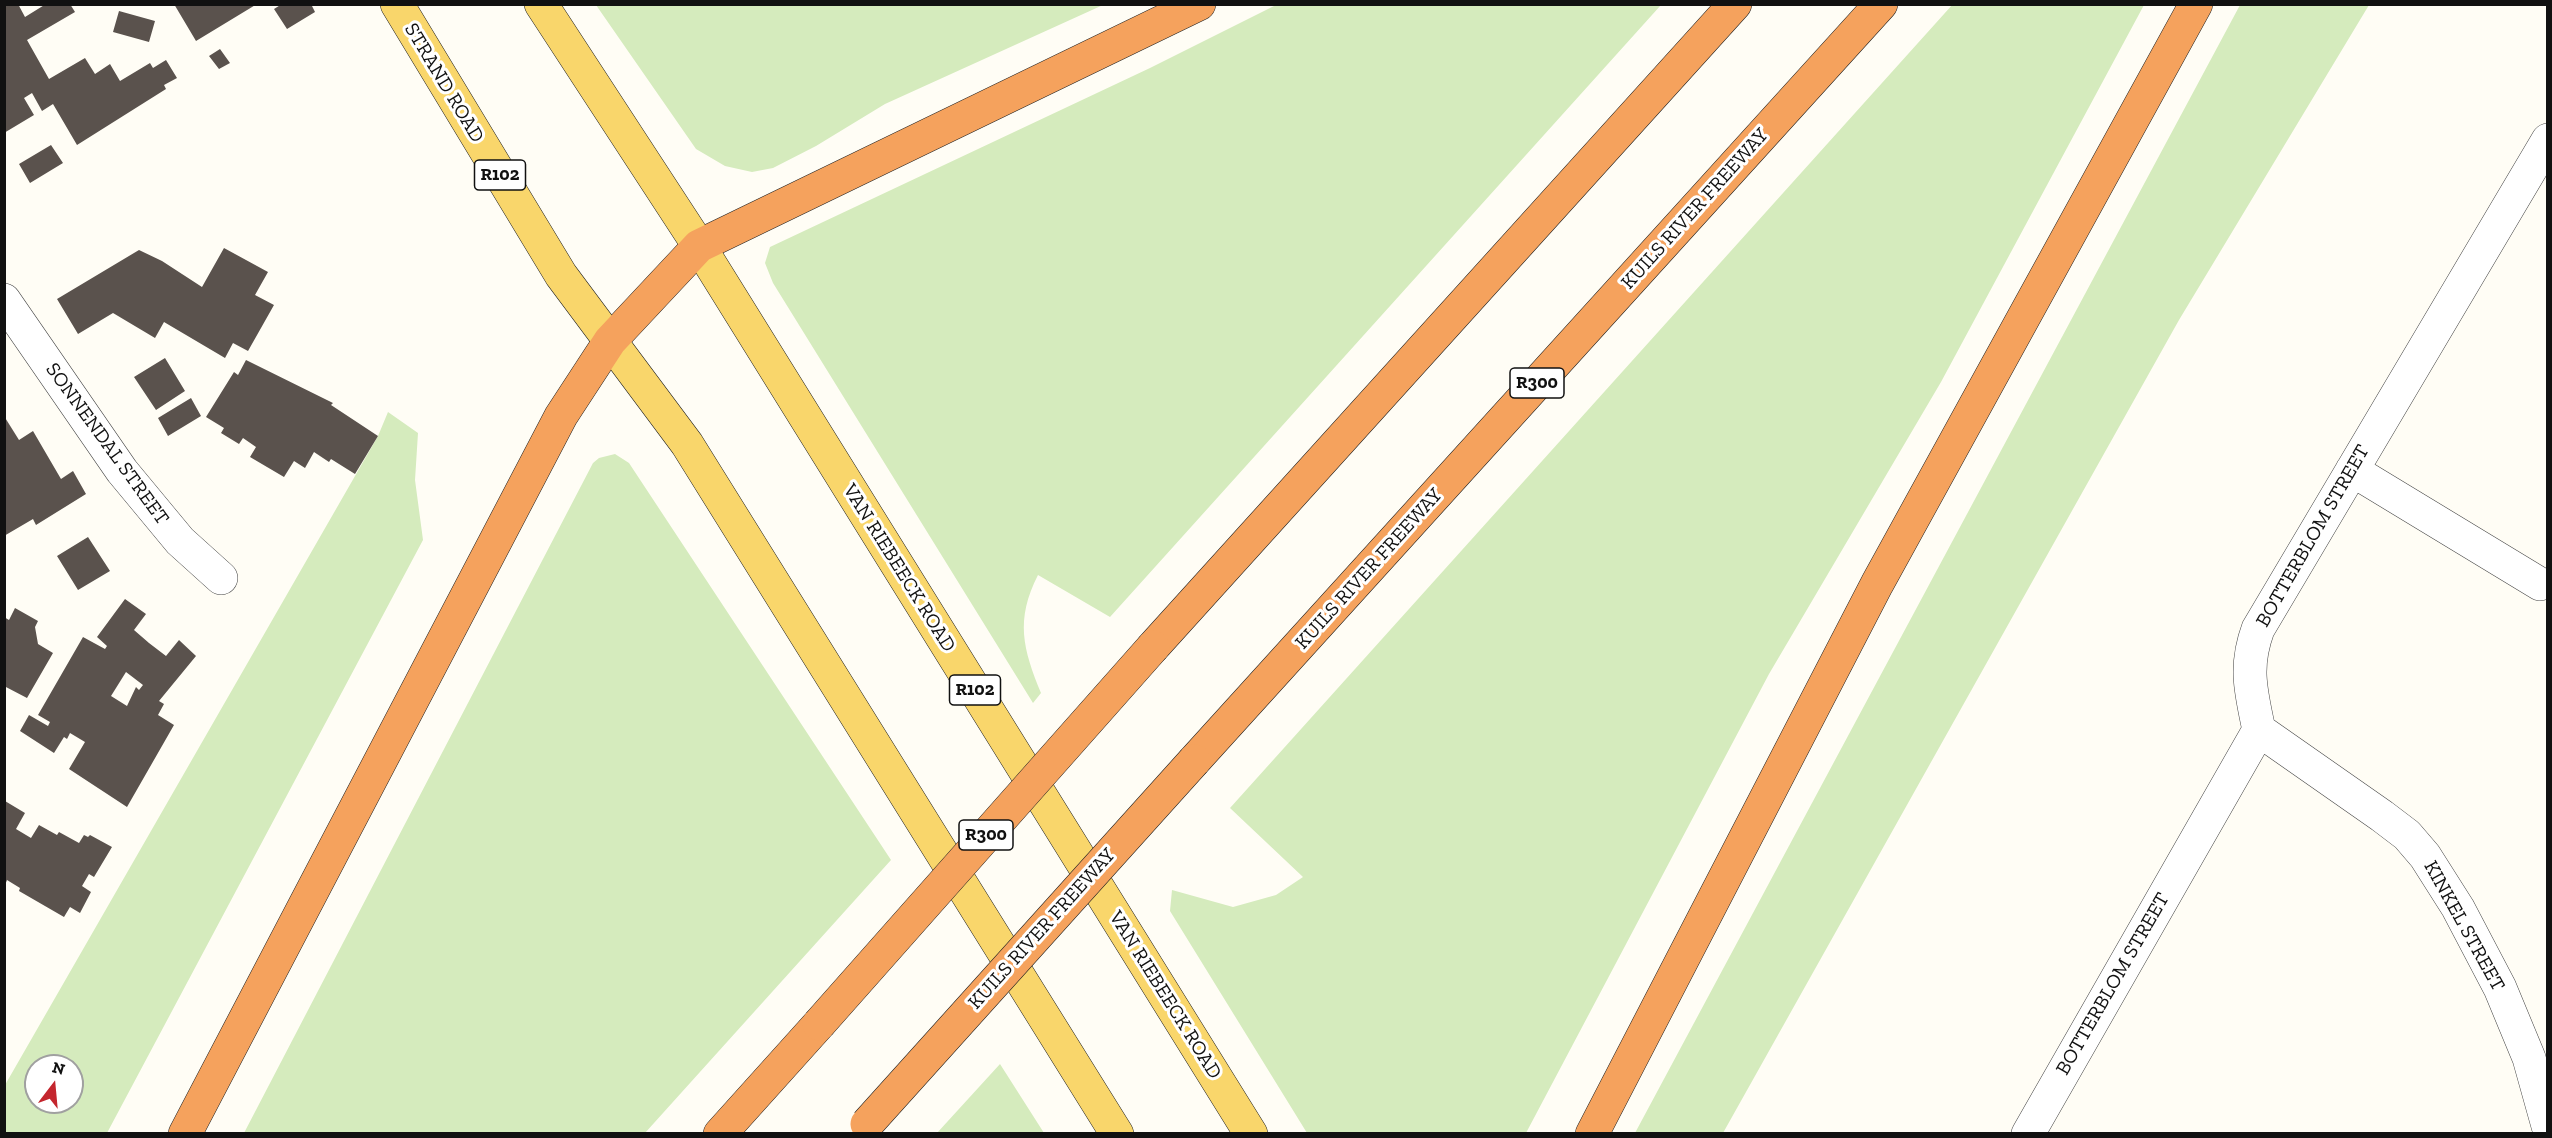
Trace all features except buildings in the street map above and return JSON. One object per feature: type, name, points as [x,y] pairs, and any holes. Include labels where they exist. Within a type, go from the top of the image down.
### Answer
[{"type":"highway","points":[[184,1134],[561,416],[610,341],[699,246],[1199,4]]},
{"type":"highway","name":"R300","points":[[720,1134],[1154,647],[1735,4]]},
{"type":"highway","name":"KUILS RIVER FREEWAY","points":[[862,1129],[1881,4]]},
{"type":"highway","points":[[1592,1134],[1877,584],[2196,4]]},
{"type":"main road","name":"STRAND ROAD","points":[[398,4],[561,275],[610,341]]},
{"type":"main road","name":"R102","points":[[541,4],[699,246]]},
{"type":"main road","name":"VAN RIEBEECK ROAD","points":[[699,246],[1251,1134]]},
{"type":"main road","name":"R102","points":[[610,341],[687,444],[1117,1134]]},
{"type":"street","name":"BOTTERBLOM STREET","points":[[2028,1134],[2259,730],[2250,685],[2249,664],[2258,629],[2547,141]]},
{"type":"street","name":"SONNENDAL STREET","points":[[4,300],[122,471],[180,541],[221,578]]},
{"type":"street","points":[[2352,470],[2540,584]]},
{"type":"street","name":"KINKEL STREET","points":[[2259,730],[2382,816],[2407,835],[2425,856],[2458,908],[2500,988],[2529,1058],[2547,1126]]},
{"type":"green space","points":[[1278,4],[1661,5],[1110,617],[1038,575],[1026,606],[1024,621],[1026,648],[1041,693],[1033,703],[773,283],[765,263],[770,247],[1150,68]]},
{"type":"green space","points":[[1953,4],[2144,5],[1941,382],[1769,674],[1526,1133],[1307,1133],[1170,911],[1172,890],[1233,907],[1276,895],[1303,877],[1230,808]]},
{"type":"green space","points":[[596,5],[1103,5],[885,104],[816,146],[773,168],[752,172],[725,166],[696,149]]},
{"type":"green space","points":[[2240,5],[2369,5],[2179,320],[1723,1133],[1635,1133]]},
{"type":"green space","points":[[388,412],[418,433],[415,480],[423,540],[107,1133],[5,1134],[5,1085],[378,436]]},
{"type":"green space","points":[[615,454],[629,463],[891,860],[645,1133],[244,1133],[593,463],[599,458]]},
{"type":"green space","points":[[1000,1064],[1044,1133],[937,1133]]}]
